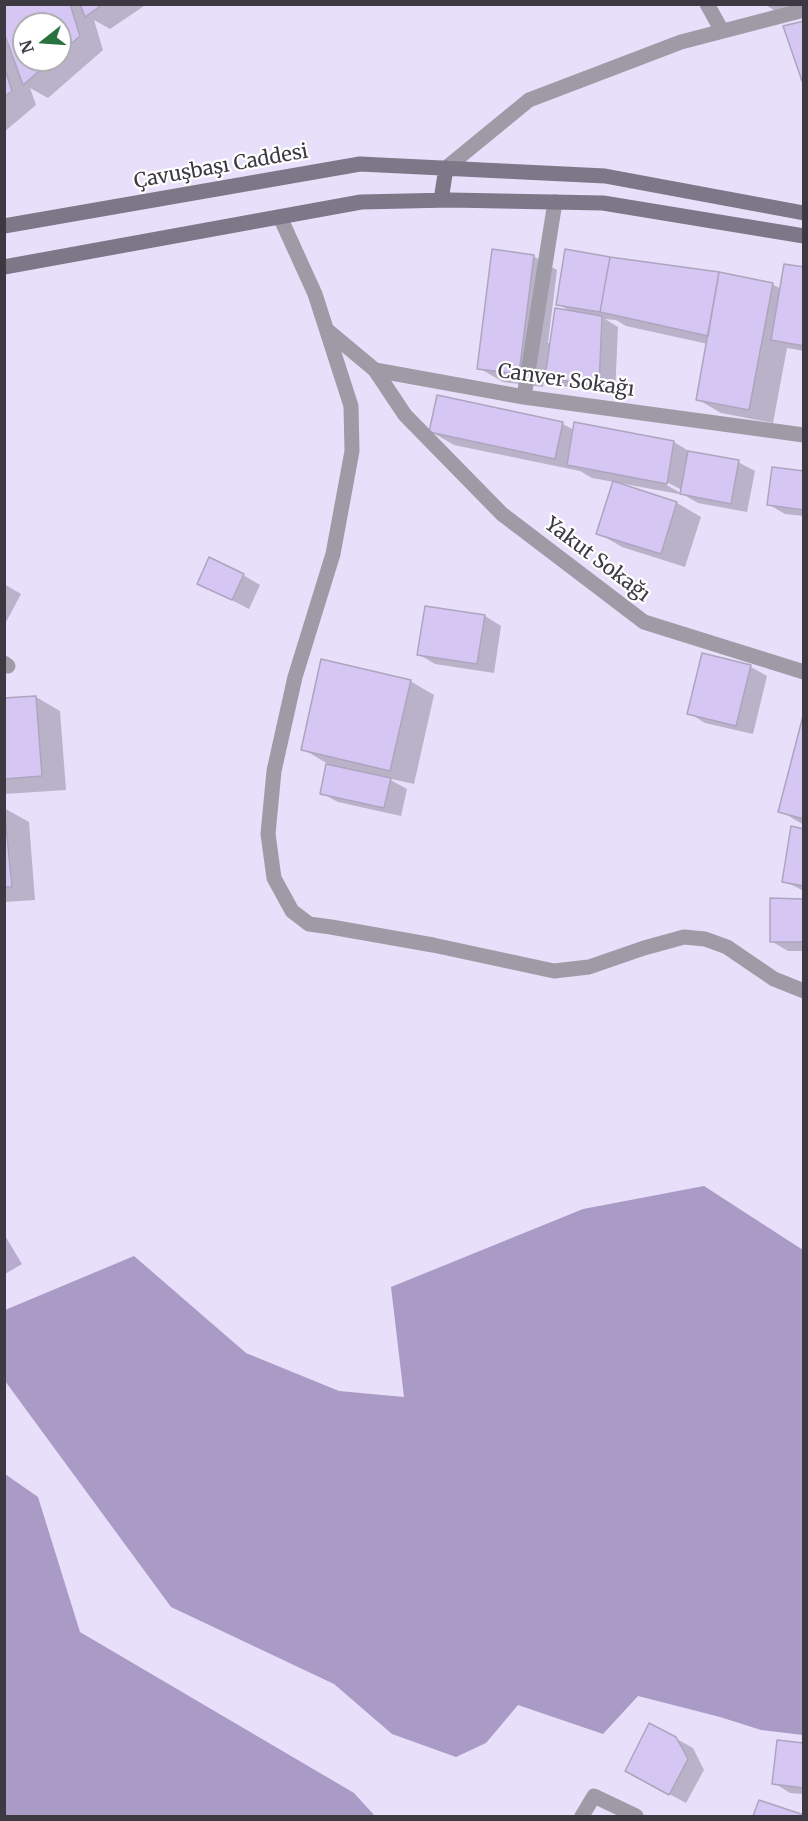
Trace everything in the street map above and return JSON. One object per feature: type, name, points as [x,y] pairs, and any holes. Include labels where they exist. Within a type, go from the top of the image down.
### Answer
[{"type":"main road","name":"Çavuşbaşı Caddesi","points":[[4,226],[360,164],[605,176],[804,213]]},
{"type":"main road","points":[[441,200],[446,168]]},
{"type":"main road","points":[[4,267],[361,202],[441,200],[603,203],[804,236]]},
{"type":"street","points":[[706,4],[722,31]]},
{"type":"street","points":[[446,168],[529,100],[681,42],[804,10]]},
{"type":"street","points":[[524,397],[555,202]]},
{"type":"street","points":[[280,217],[315,294],[351,406],[352,451],[333,554],[295,677],[274,771],[268,834],[274,878],[292,911],[309,924],[432,945],[554,971],[588,968],[644,948],[684,937],[705,939],[727,947],[774,979],[804,991]]},
{"type":"street","points":[[326,330],[375,370]]},
{"type":"street","name":"Canver Sokağı","points":[[375,370],[524,397],[804,435]]},
{"type":"street","name":"Yakut Sokağı","points":[[375,370],[405,415],[502,514],[644,622],[804,672]]},
{"type":"street","points":[[582,1816],[594,1796],[636,1816]]},
{"type":"shaded area","points":[[704,1186],[803,1250],[803,1735],[761,1730],[638,1696],[603,1734],[518,1705],[486,1743],[456,1757],[392,1734],[334,1684],[171,1607],[5,1381],[5,1310],[134,1256],[246,1353],[339,1391],[404,1397],[391,1287],[583,1209]]},
{"type":"shaded area","points":[[4,1234],[22,1264],[5,1274],[4,1274]]},
{"type":"shaded area","points":[[5,1474],[38,1497],[80,1632],[354,1793],[375,1816],[5,1816]]},
{"type":"building","points":[[4,4],[70,4],[80,36],[72,43],[72,12],[12,12],[12,55],[4,33]]},
{"type":"building","points":[[80,4],[103,4],[85,17]]},
{"type":"building","points":[[804,21],[804,81],[802,81],[783,26]]},
{"type":"building","points":[[4,66],[12,91],[4,97]]},
{"type":"building","points":[[18,72],[38,72],[23,85]]},
{"type":"building","points":[[492,249],[534,255],[519,374],[477,369]]},
{"type":"building","points":[[565,249],[610,257],[600,312],[556,305]]},
{"type":"building","points":[[610,257],[719,272],[708,336],[600,312]]},
{"type":"building","points":[[784,264],[804,267],[804,346],[771,340]]},
{"type":"building","points":[[719,272],[773,283],[749,410],[696,400]]},
{"type":"building","points":[[555,308],[602,316],[599,387],[545,377]]},
{"type":"building","points":[[437,395],[563,422],[555,459],[429,432]]},
{"type":"building","points":[[574,422],[674,441],[667,484],[567,465]]},
{"type":"building","points":[[688,451],[739,460],[731,504],[680,494]]},
{"type":"building","points":[[772,467],[804,471],[804,510],[767,505]]},
{"type":"building","points":[[613,481],[677,502],[661,554],[596,534]]},
{"type":"building","points":[[209,557],[244,574],[232,600],[197,584]]},
{"type":"building","points":[[425,606],[485,615],[477,664],[417,655]]},
{"type":"building","points":[[702,653],[751,665],[736,726],[687,714]]},
{"type":"building","points":[[321,659],[411,680],[390,771],[301,750]]},
{"type":"building","points":[[36,696],[42,776],[4,779],[4,698]]},
{"type":"building","points":[[804,712],[804,819],[778,812]]},
{"type":"building","points":[[326,764],[391,778],[384,808],[320,794]]},
{"type":"building","points":[[4,806],[12,887],[4,887]]},
{"type":"building","points":[[791,826],[804,829],[804,886],[782,882]]},
{"type":"building","points":[[770,898],[804,899],[804,942],[770,942]]},
{"type":"building","points":[[649,1723],[676,1737],[688,1759],[669,1795],[625,1771]]},
{"type":"building","points":[[777,1740],[804,1743],[804,1788],[772,1784]]},
{"type":"building","points":[[759,1800],[804,1815],[804,1816],[753,1816]]}]
